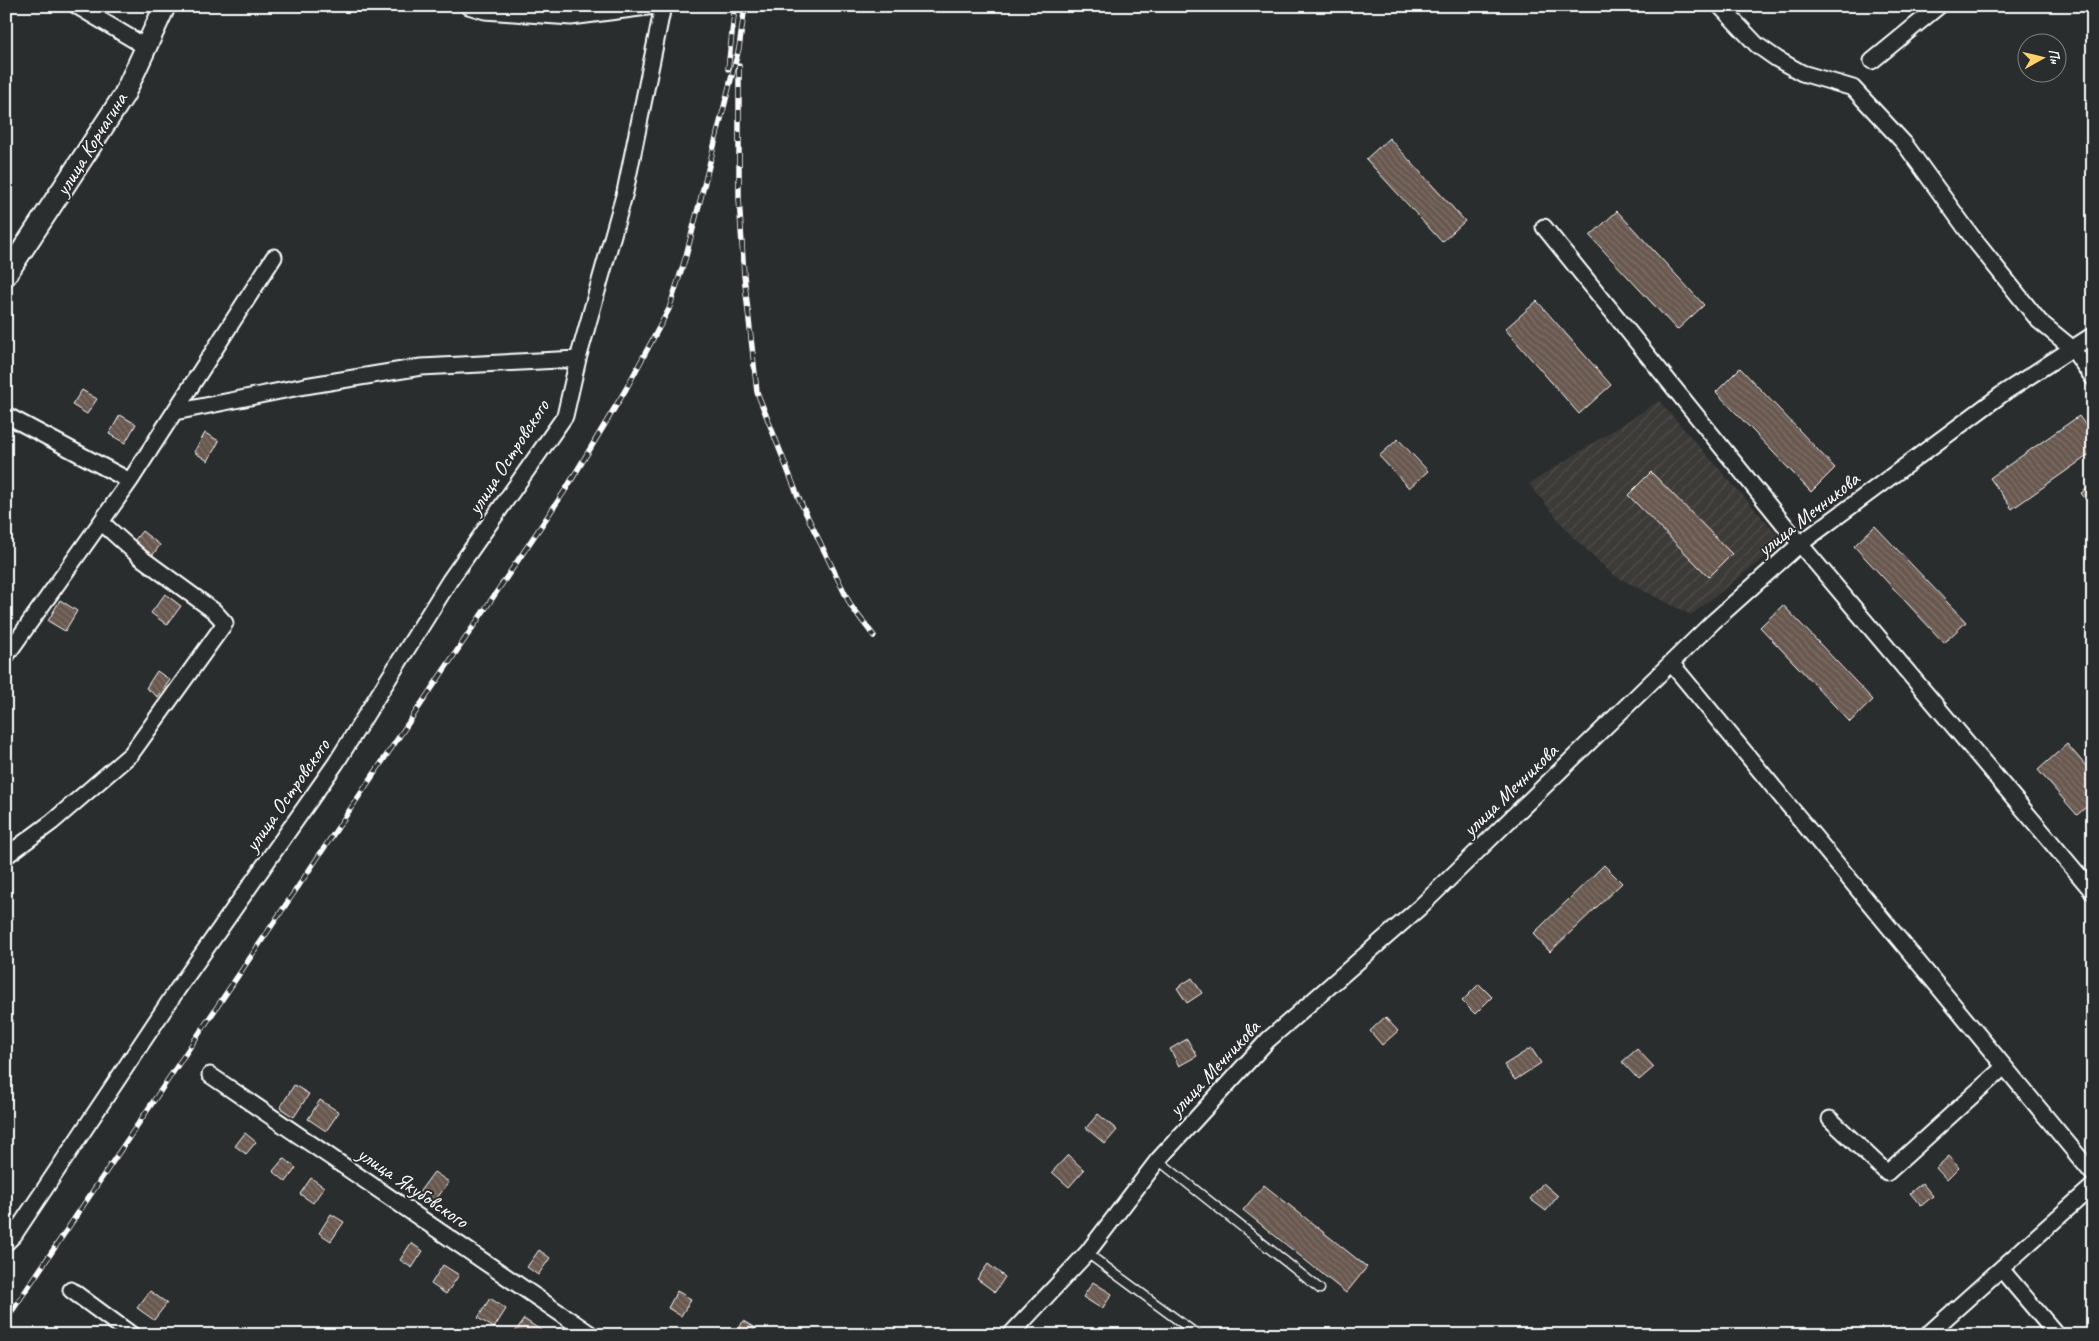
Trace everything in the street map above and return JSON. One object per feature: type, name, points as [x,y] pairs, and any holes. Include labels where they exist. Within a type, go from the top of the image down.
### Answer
[{"type":"street","points":[[78,6],[146,47]]},
{"type":"street","name":"улица Корчагина","points":[[6,275],[124,95],[165,6]]},
{"type":"street","points":[[468,6],[485,12],[571,17],[655,6]]},
{"type":"street","name":"улица Островского","points":[[6,1243],[14,1235],[177,990],[336,763],[450,580],[565,416],[578,359],[625,192],[663,6]]},
{"type":"street","points":[[1720,6],[1757,45],[1776,59],[1802,73],[1853,88],[1904,144],[1972,236],[2039,321],[2072,348],[2093,378]]},
{"type":"street","points":[[1872,61],[1940,6]]},
{"type":"street","points":[[1544,227],[1800,544],[2093,892]]},
{"type":"street","points":[[6,656],[130,481],[274,257]]},
{"type":"street","name":"улица Мечникова","points":[[1010,1335],[1087,1253],[1158,1160],[1268,1040],[1419,908],[1713,622],[1800,544],[2005,392],[2093,335]]},
{"type":"street","points":[[175,412],[304,386],[421,367],[578,359]]},
{"type":"street","points":[[6,415],[130,481]]},
{"type":"street","points":[[6,856],[52,822],[131,754],[225,623],[214,611],[140,557],[101,522]]},
{"type":"street","points":[[1671,662],[2093,1174]]},
{"type":"street","points":[[1830,1119],[1887,1173],[2004,1067]]},
{"type":"street","name":"улица Якубовского","points":[[210,1075],[592,1335]]},
{"type":"street","points":[[1927,1335],[2093,1186]]},
{"type":"street","points":[[2001,1269],[2057,1335]]},
{"type":"street","points":[[71,1290],[132,1335]]},
{"type":"lane","points":[[1158,1160],[1320,1289]]},
{"type":"lane","points":[[1087,1253],[1198,1335]]},
{"type":"shaded area","points":[[1659,401],[1784,542],[1691,615],[1613,575],[1572,536],[1529,484]]},
{"type":"building","points":[[1389,138],[1465,221],[1442,242],[1366,159]]},
{"type":"building","points":[[1617,211],[1704,305],[1677,330],[1590,236]]},
{"type":"building","points":[[1537,301],[1611,385],[1579,414],[1505,329]]},
{"type":"building","points":[[1740,368],[1835,468],[1811,492],[1716,392]]},
{"type":"building","points":[[82,390],[97,399],[87,414],[72,405]]},
{"type":"building","points":[[120,415],[136,424],[125,443],[109,434]]},
{"type":"building","points":[[2079,416],[2093,436],[2093,452],[2012,509],[1990,478]]},
{"type":"building","points":[[205,433],[219,441],[208,461],[194,452]]},
{"type":"building","points":[[1398,439],[1428,471],[1409,488],[1379,456]]},
{"type":"building","points":[[1651,472],[1732,554],[1709,577],[1628,495]]},
{"type":"building","points":[[2093,485],[2093,510],[2081,493]]},
{"type":"building","points":[[1875,526],[1966,622],[1944,643],[1854,546]]},
{"type":"building","points":[[142,531],[160,545],[152,556],[134,541]]},
{"type":"building","points":[[165,594],[181,606],[167,625],[151,613]]},
{"type":"building","points":[[60,600],[77,611],[65,631],[48,621]]},
{"type":"building","points":[[1783,605],[1873,700],[1850,722],[1760,627]]},
{"type":"building","points":[[157,671],[170,680],[158,697],[146,688]]},
{"type":"building","points":[[2067,744],[2093,774],[2093,801],[2077,815],[2038,770]]},
{"type":"building","points":[[1604,865],[1622,883],[1550,952],[1533,934]]},
{"type":"building","points":[[1192,978],[1202,993],[1187,1003],[1177,988]]},
{"type":"building","points":[[1479,984],[1492,997],[1475,1014],[1462,1001]]},
{"type":"building","points":[[1385,1017],[1398,1031],[1382,1045],[1370,1031]]},
{"type":"building","points":[[1187,1039],[1197,1056],[1179,1066],[1170,1049]]},
{"type":"building","points":[[1531,1048],[1541,1063],[1515,1080],[1504,1065]]},
{"type":"building","points":[[1637,1049],[1654,1067],[1639,1080],[1622,1062]]},
{"type":"building","points":[[294,1085],[309,1094],[294,1117],[280,1108]]},
{"type":"building","points":[[320,1100],[339,1112],[326,1131],[308,1119]]},
{"type":"building","points":[[1098,1114],[1117,1130],[1105,1144],[1086,1128]]},
{"type":"building","points":[[245,1133],[256,1142],[246,1154],[235,1146]]},
{"type":"building","points":[[1068,1155],[1084,1170],[1069,1187],[1052,1172]]},
{"type":"building","points":[[1949,1156],[1959,1168],[1947,1180],[1936,1168]]},
{"type":"building","points":[[284,1158],[296,1168],[286,1182],[273,1171]]},
{"type":"building","points":[[434,1172],[449,1182],[431,1206],[417,1195]]},
{"type":"building","points":[[311,1178],[324,1187],[313,1203],[300,1194]]},
{"type":"building","points":[[1543,1183],[1558,1196],[1546,1211],[1530,1199]]},
{"type":"building","points":[[1922,1183],[1933,1196],[1921,1206],[1910,1193]]},
{"type":"building","points":[[1264,1185],[1367,1267],[1346,1293],[1243,1210]]},
{"type":"building","points":[[331,1214],[344,1222],[331,1241],[319,1233]]},
{"type":"building","points":[[411,1243],[423,1251],[412,1268],[400,1260]]},
{"type":"building","points":[[539,1250],[550,1258],[538,1275],[527,1267]]},
{"type":"building","points":[[988,1264],[1005,1277],[995,1292],[977,1279]]},
{"type":"building","points":[[443,1265],[459,1275],[446,1294],[431,1284]]},
{"type":"building","points":[[1093,1282],[1112,1294],[1102,1309],[1083,1297]]},
{"type":"building","points":[[150,1291],[167,1303],[154,1320],[137,1308]]},
{"type":"building","points":[[677,1291],[691,1299],[681,1316],[668,1308]]},
{"type":"building","points":[[490,1298],[506,1309],[494,1328],[478,1318]]},
{"type":"building","points":[[524,1319],[542,1331],[540,1335],[513,1335]]},
{"type":"building","points":[[743,1321],[755,1328],[751,1335],[736,1335]]},
{"type":"railway","points":[[728,69],[735,6]]},
{"type":"railway","points":[[6,1320],[566,489],[626,389],[669,309],[686,256],[739,48],[745,6]]},
{"type":"railway","points":[[739,66],[739,198],[744,275],[757,392],[799,499],[851,606],[874,636]]}]
